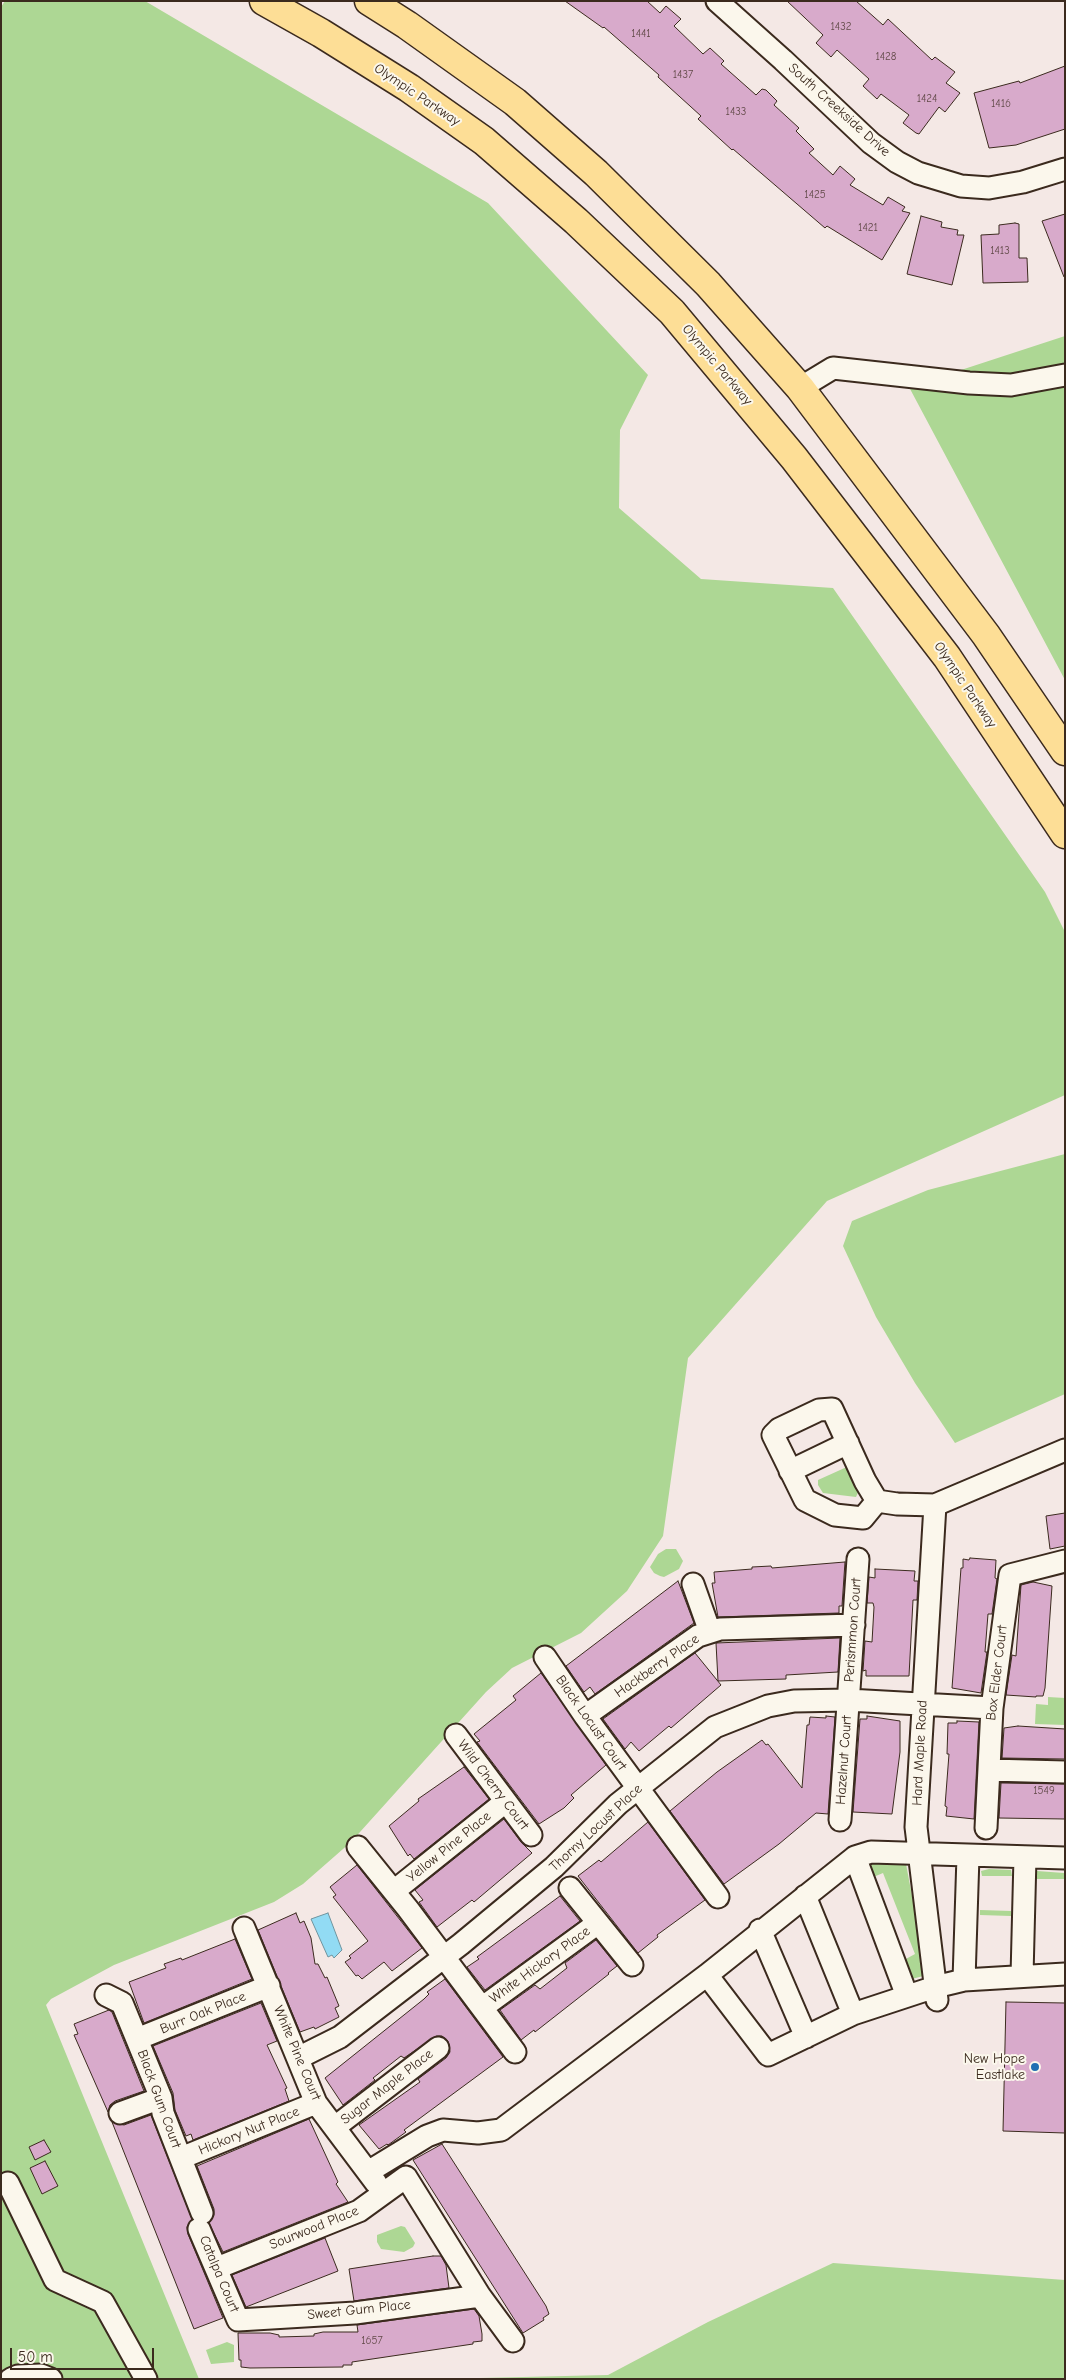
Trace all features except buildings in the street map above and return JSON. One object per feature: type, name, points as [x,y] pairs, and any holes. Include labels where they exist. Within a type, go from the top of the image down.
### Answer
[{"type":"main road","name":"Olympic Parkway","points":[[264,1],[321,33],[409,88],[484,141],[576,221],[672,312],[794,458],[947,657],[1065,834]]},
{"type":"main road","points":[[369,1],[407,25],[515,102],[596,173],[708,284],[800,388],[986,635],[1065,751]]},
{"type":"street","name":"South Creekside Drive","points":[[717,1],[783,60],[870,143],[897,162],[918,173],[961,186],[990,188],[1023,182],[1065,169]]},
{"type":"street","points":[[800,388],[833,368],[969,383],[1011,385],[1065,374]]},
{"type":"street","points":[[832,1409],[865,1481],[877,1501],[863,1518],[835,1516],[805,1500],[773,1435],[779,1429],[819,1410],[832,1409]]},
{"type":"street","points":[[790,1471],[848,1443]]},
{"type":"street","points":[[877,1501],[935,1505],[1065,1450]]},
{"type":"street","name":"Hard Maple Road","points":[[935,1505],[916,1827],[936,1993]]},
{"type":"street","name":"Perismmon Court","points":[[848,1700],[858,1559]]},
{"type":"street","name":"Box Elder Court","points":[[986,1828],[992,1708],[1010,1575],[1065,1562]]},
{"type":"street","points":[[693,1584],[710,1632]]},
{"type":"street","name":"Hackberry Place","points":[[585,1716],[698,1636],[720,1629],[854,1625]]},
{"type":"street","name":"Black Locust Court","points":[[545,1656],[585,1716],[718,1897]]},
{"type":"street","name":"Thorny Locust Place","points":[[298,2058],[340,2037],[439,1950],[554,1867],[618,1804],[715,1727],[768,1706],[794,1701],[848,1700],[923,1706],[992,1708]]},
{"type":"street","name":"Hazelnut Court","points":[[840,1820],[848,1700]]},
{"type":"street","name":"Wild Cherry Court","points":[[456,1735],[531,1836]]},
{"type":"street","points":[[989,1770],[1065,1772]]},
{"type":"street","name":"Yellow Pine Place","points":[[394,1892],[505,1802]]},
{"type":"street","points":[[358,1847],[439,1950],[515,2052]]},
{"type":"street","points":[[368,2172],[427,2136],[443,2130],[478,2132],[501,2130],[707,1975],[760,1930],[855,1857],[871,1852],[919,1855],[1065,1858]]},
{"type":"street","points":[[964,1980],[968,1856]]},
{"type":"street","points":[[855,1857],[907,1996]]},
{"type":"street","points":[[1022,1976],[1025,1857]]},
{"type":"street","points":[[570,1888],[632,1965]]},
{"type":"street","points":[[805,1896],[853,2014]]},
{"type":"street","name":"White Hickory Place","points":[[483,2008],[598,1923]]},
{"type":"street","name":"White Pine Court","points":[[244,1928],[316,2103],[383,2193]]},
{"type":"street","points":[[760,1930],[806,2037]]},
{"type":"street","points":[[707,1975],[768,2055],[853,2014],[907,1996],[936,1993],[964,1980],[1065,1974]]},
{"type":"street","name":"Burr Oak Place","points":[[137,2039],[269,1986]]},
{"type":"street","name":"Black Gum Court","points":[[106,1994],[122,2003],[161,2098],[163,2112],[181,2158],[201,2221]]},
{"type":"street","name":"Sugar Maple Place","points":[[335,2127],[438,2048]]},
{"type":"street","points":[[120,2113],[161,2098]]},
{"type":"street","name":"Hickory Nut Place","points":[[181,2158],[316,2103]]},
{"type":"street","name":"Sourwood Place","points":[[217,2268],[359,2211],[406,2178],[480,2296]]},
{"type":"street","points":[[8,2183],[55,2280],[103,2302],[146,2379]]},
{"type":"street","name":"Catalpa Court","points":[[201,2221],[238,2320]]},
{"type":"street","points":[[480,2296],[514,2341]]},
{"type":"street","name":"Sweet Gum Place","points":[[238,2320],[355,2313],[480,2296]]},
{"type":"street","points":[[11,2379],[18,2376],[41,2375],[51,2379]]},
{"type":"green space","points":[[5,1],[145,1],[488,203],[648,375],[620,430],[619,508],[701,579],[833,588],[1045,892],[1065,932],[1065,1095],[827,1201],[688,1358],[663,1536],[627,1591],[581,1633],[512,1668],[486,1692],[351,1842],[303,1884],[274,1902],[114,1965],[51,1999],[46,2005],[199,2379],[1,2379],[1,7]]},
{"type":"green space","points":[[1065,336],[1065,680],[909,387]]},
{"type":"green space","points":[[1065,1154],[1065,1394],[955,1443],[915,1383],[876,1317],[843,1246],[852,1221],[928,1190]]},
{"type":"green space","points":[[849,1466],[861,1486],[856,1497],[823,1493],[818,1485],[818,1480]]},
{"type":"green space","points":[[666,1549],[676,1549],[683,1561],[679,1569],[664,1577],[654,1573],[650,1567],[658,1554]]},
{"type":"green space","points":[[1048,1697],[1065,1698],[1065,1725],[1035,1724],[1036,1704],[1048,1705]]},
{"type":"green space","points":[[867,1864],[906,1864],[927,1975],[908,1980],[904,1960],[915,1954],[883,1873],[871,1878]]},
{"type":"green space","points":[[989,1869],[1011,1870],[1012,1876],[982,1876],[981,1871]]},
{"type":"green space","points":[[1037,1871],[1064,1873],[1065,1879],[1035,1879],[1034,1873]]},
{"type":"green space","points":[[980,1910],[1011,1911],[1011,1916],[980,1915]]},
{"type":"green space","points":[[401,2226],[405,2227],[415,2243],[413,2247],[404,2252],[381,2249],[377,2242],[377,2235]]},
{"type":"green space","points":[[833,2263],[1065,2280],[1065,2379],[437,2379],[608,2375],[708,2322]]},
{"type":"green space","points":[[227,2342],[234,2345],[234,2362],[211,2364],[206,2350]]},
{"type":"water","points":[[328,1913],[342,1950],[334,1958],[332,1955],[328,1957],[311,1919]]},
{"type":"place","name":"New Hope Eastlake","points":[[1035,2067]]}]
